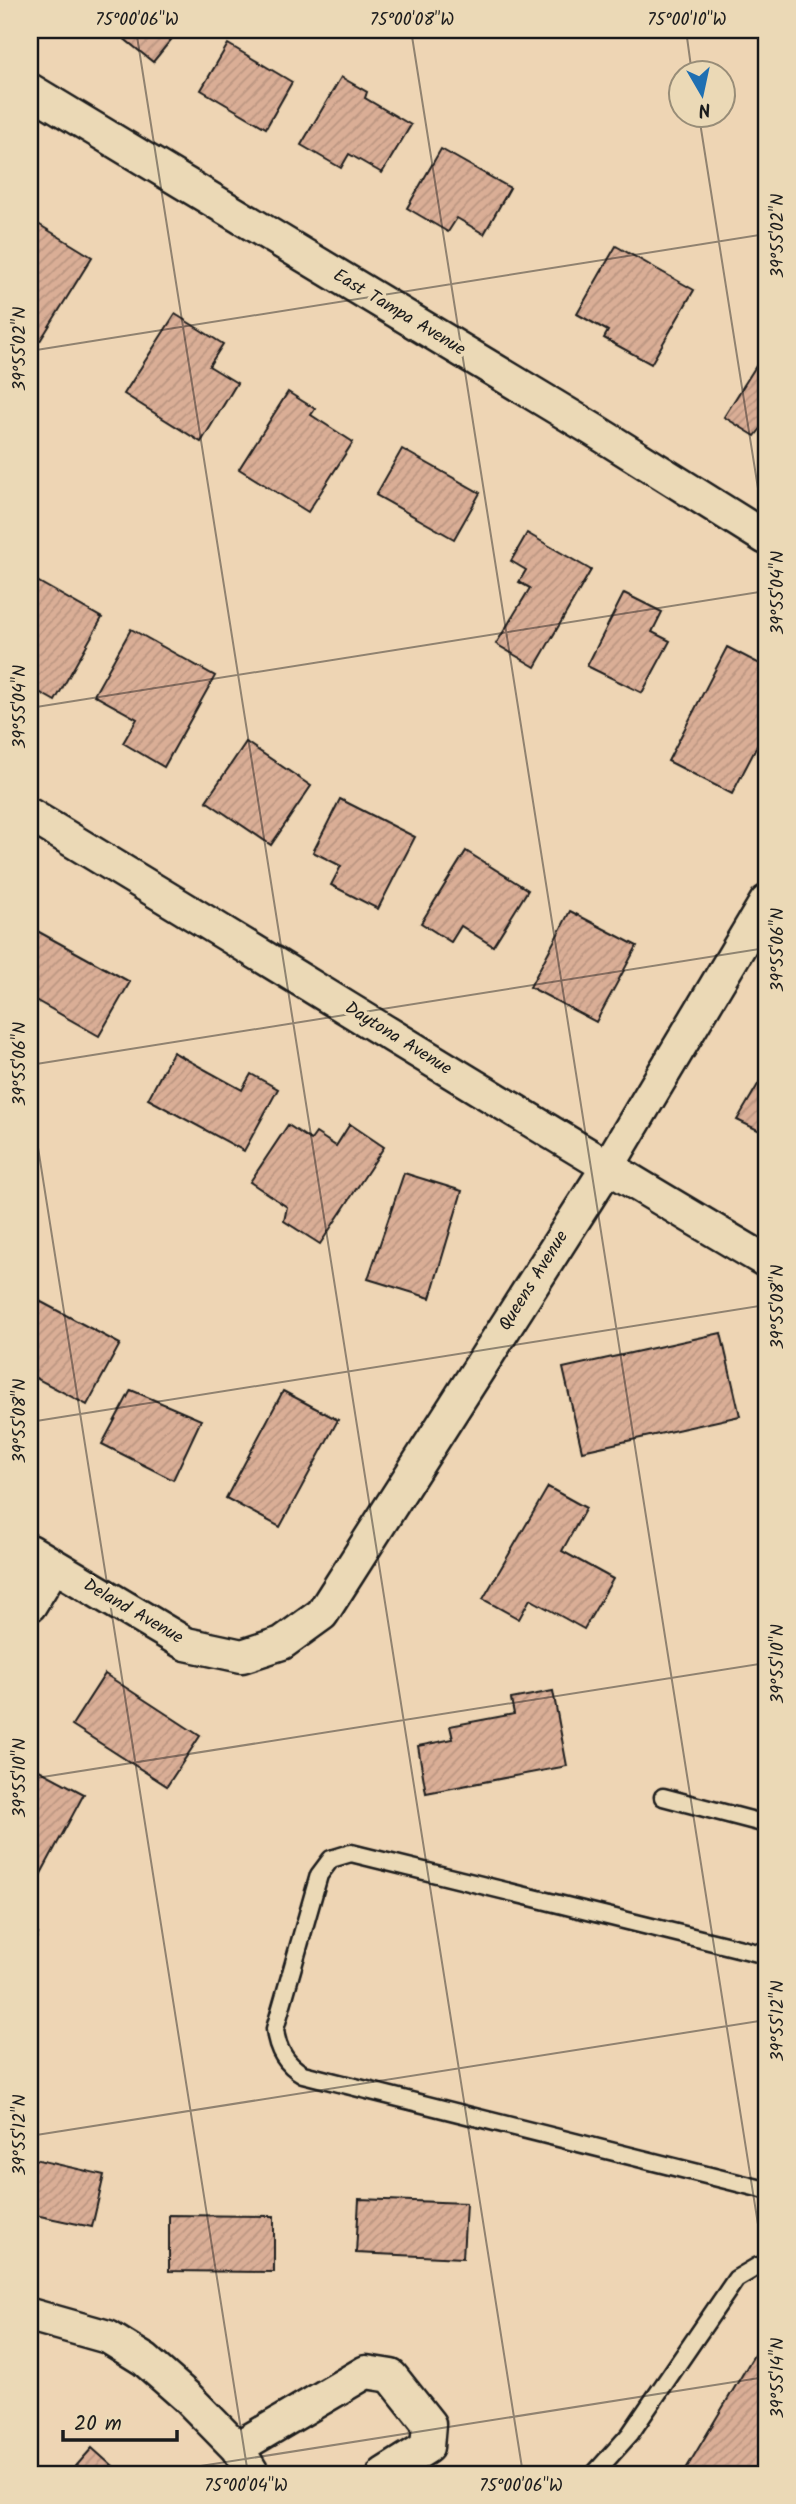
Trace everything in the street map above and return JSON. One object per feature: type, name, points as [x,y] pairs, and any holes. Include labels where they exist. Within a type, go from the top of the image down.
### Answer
[{"type":"street","name":"East Tampa Avenue","points":[[30,90],[592,429],[766,538]]},
{"type":"street","name":"Daytona Avenue","points":[[30,815],[222,930],[607,1168],[766,1261]]},
{"type":"street","name":"Queens Avenue","points":[[282,1643],[322,1614],[607,1168],[766,902]]},
{"type":"street","name":"Deland Avenue","points":[[42,1558],[186,1644],[242,1656],[282,1643]]},
{"type":"street","points":[[30,1605],[42,1558]]},
{"type":"street","points":[[30,2315],[108,2337],[145,2360],[187,2398],[245,2461],[366,2372],[391,2376],[429,2424],[427,2447],[384,2474]]},
{"type":"lane","points":[[663,1797],[766,1824]]},
{"type":"lane","points":[[766,1955],[357,1853],[348,1853],[331,1859],[319,1875],[276,2020],[275,2032],[284,2059],[303,2074],[766,2190]]},
{"type":"lane","points":[[594,2474],[631,2434],[736,2279],[758,2266],[766,2270]]},
{"type":"building","points":[[128,30],[179,30],[153,62],[122,37]]},
{"type":"building","points":[[228,44],[292,82],[266,128],[201,90]]},
{"type":"building","points":[[341,77],[367,92],[365,98],[411,125],[382,173],[349,154],[341,168],[301,145]]},
{"type":"building","points":[[441,149],[510,188],[484,234],[457,218],[448,232],[407,208]]},
{"type":"building","points":[[30,219],[92,257],[40,341],[30,335]]},
{"type":"building","points":[[616,246],[694,290],[651,364],[604,338],[608,331],[577,314]]},
{"type":"building","points":[[175,314],[223,344],[209,366],[237,383],[201,442],[124,394]]},
{"type":"building","points":[[761,358],[766,361],[766,422],[755,436],[724,417]]},
{"type":"building","points":[[288,392],[315,409],[311,415],[353,442],[308,512],[239,469]]},
{"type":"building","points":[[402,449],[480,493],[454,539],[376,495]]},
{"type":"building","points":[[527,533],[591,570],[535,667],[496,644],[530,588],[519,582],[526,570],[511,561]]},
{"type":"building","points":[[30,577],[102,618],[55,701],[30,687]]},
{"type":"building","points":[[624,593],[662,612],[652,632],[670,641],[642,693],[587,666]]},
{"type":"building","points":[[131,629],[215,676],[164,767],[123,743],[137,719],[94,695]]},
{"type":"building","points":[[727,647],[766,667],[766,729],[732,794],[668,761]]},
{"type":"building","points":[[246,742],[311,786],[271,845],[206,801]]},
{"type":"building","points":[[340,799],[415,837],[378,909],[331,885],[341,866],[313,852]]},
{"type":"building","points":[[466,851],[528,890],[493,946],[461,926],[451,942],[421,923]]},
{"type":"building","points":[[570,911],[637,946],[596,1022],[530,987]]},
{"type":"building","points":[[30,927],[130,982],[99,1036],[30,997]]},
{"type":"building","points":[[173,1052],[242,1090],[251,1074],[278,1089],[244,1151],[148,1099]]},
{"type":"building","points":[[766,1071],[766,1134],[737,1120]]},
{"type":"building","points":[[350,1124],[384,1147],[320,1244],[284,1221],[287,1207],[250,1182],[288,1125],[311,1140],[316,1133],[336,1146]]},
{"type":"building","points":[[404,1173],[462,1191],[430,1298],[368,1279]]},
{"type":"building","points":[[30,1296],[120,1344],[87,1405],[30,1375]]},
{"type":"building","points":[[721,1333],[740,1416],[582,1451],[563,1368]]},
{"type":"building","points":[[131,1390],[201,1420],[173,1480],[102,1444]]},
{"type":"building","points":[[283,1391],[338,1420],[280,1527],[226,1498]]},
{"type":"building","points":[[548,1487],[586,1508],[562,1551],[613,1579],[584,1629],[530,1599],[519,1619],[483,1599]]},
{"type":"building","points":[[105,1674],[200,1736],[167,1786],[72,1725]]},
{"type":"building","points":[[553,1691],[567,1766],[426,1793],[418,1746],[453,1739],[450,1726],[514,1714],[511,1699]]},
{"type":"building","points":[[37,1769],[84,1794],[37,1881],[30,1876],[30,1782]]},
{"type":"building","points":[[30,1930],[38,1934],[30,1953]]},
{"type":"building","points":[[30,2158],[104,2175],[92,2227],[30,2214]]},
{"type":"building","points":[[359,2199],[466,2203],[463,2258],[356,2253]]},
{"type":"building","points":[[169,2215],[274,2216],[274,2272],[169,2271]]},
{"type":"building","points":[[766,2335],[766,2474],[683,2474]]},
{"type":"building","points":[[92,2448],[121,2474],[69,2474]]}]
